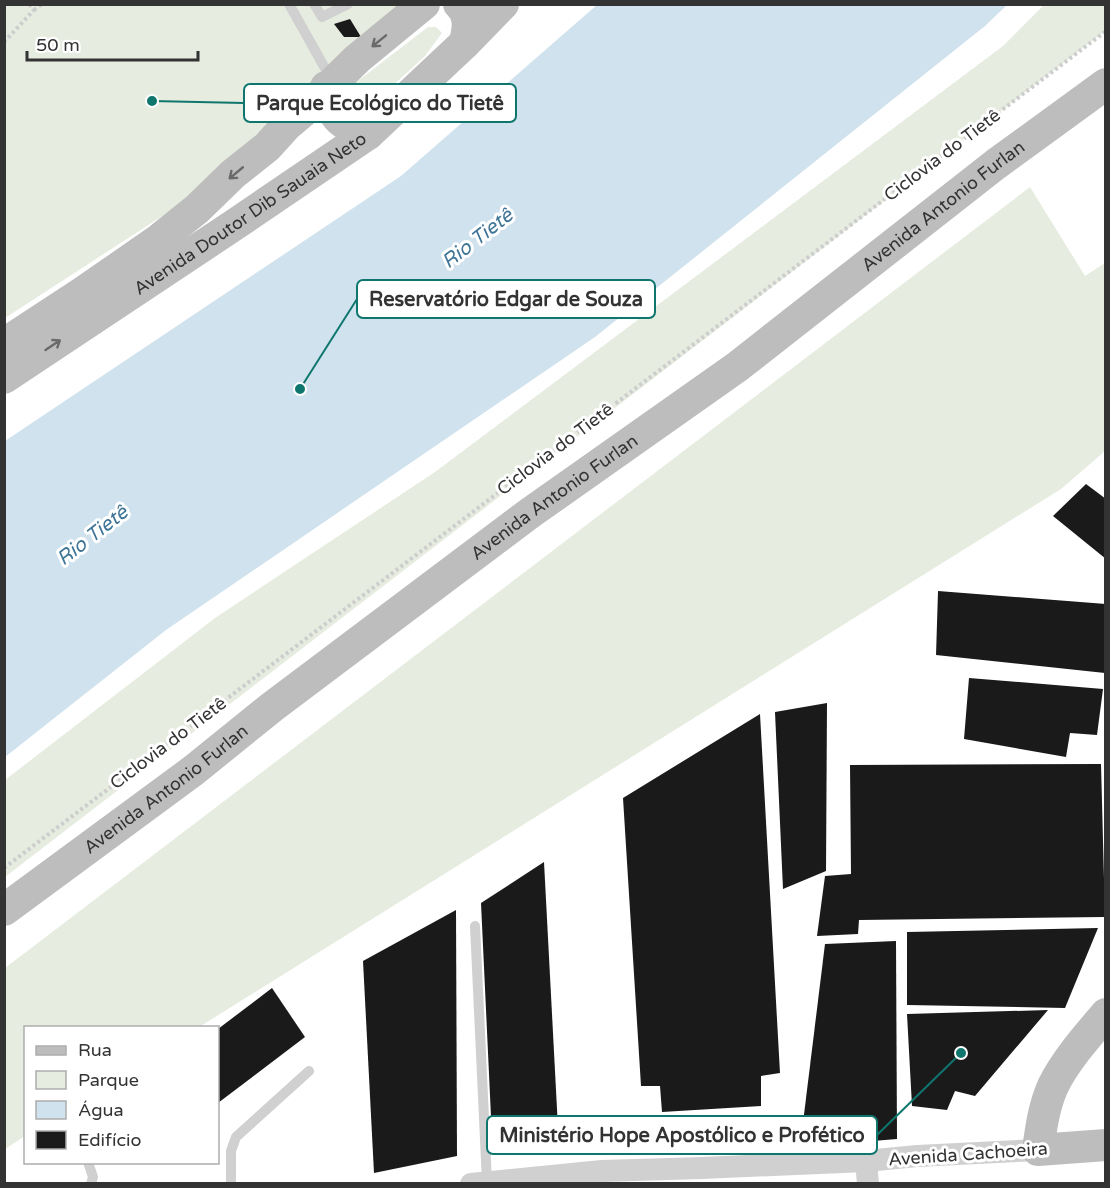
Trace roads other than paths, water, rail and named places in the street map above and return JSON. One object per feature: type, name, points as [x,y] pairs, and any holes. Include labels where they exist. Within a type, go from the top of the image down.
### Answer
[{"type":"main road","name":"Avenida Doutor Dib Sauaia Neto","points":[[4,344],[157,241],[267,147],[357,59],[424,4]]},
{"type":"main road","points":[[459,4],[466,12],[468,21],[465,43]]},
{"type":"main road","name":"Avenida Doutor Dib Sauaia Neto","points":[[4,378],[368,134],[503,4]]},
{"type":"main road","name":"Avenida Antonio Furlan","points":[[4,910],[194,770],[272,707],[530,513],[737,367],[996,164],[1106,84]]},
{"type":"main road","points":[[329,85],[330,105],[338,120],[368,134]]},
{"type":"main road","points":[[1038,1150],[1043,1115],[1053,1086],[1075,1052],[1106,1014]]},
{"type":"main road","name":"Avenida Cachoeira","points":[[1038,1150],[1106,1145]]},
{"type":"street","name":"Avenida Cachoeira","points":[[479,1183],[602,1171],[866,1161],[1038,1150]]},
{"type":"street","points":[[866,1161],[868,1184]]},
{"type":"street","points":[[682,1184],[702,1168]]},
{"type":"lane","points":[[290,4],[329,85]]},
{"type":"lane","points":[[315,4],[322,17],[348,4]]},
{"type":"lane","points":[[474,926],[479,1183]]},
{"type":"lane","points":[[231,1184],[231,1151],[236,1137],[309,1071]]},
{"type":"lane","points":[[89,1164],[93,1177],[91,1184]]},
{"type":"water","name":"Rio Tietê","points":[[598,4],[1007,5],[985,26],[595,337],[166,630],[5,757],[5,441],[401,176]]},
{"type":"place","name":"Parque Ecológico do Tietê","points":[[152,101]]},
{"type":"place","name":"Reservatório Edgar de Souza","points":[[300,389]]},
{"type":"place","name":"Ministério Hope Apostólico e Profético","points":[[961,1053]]}]
